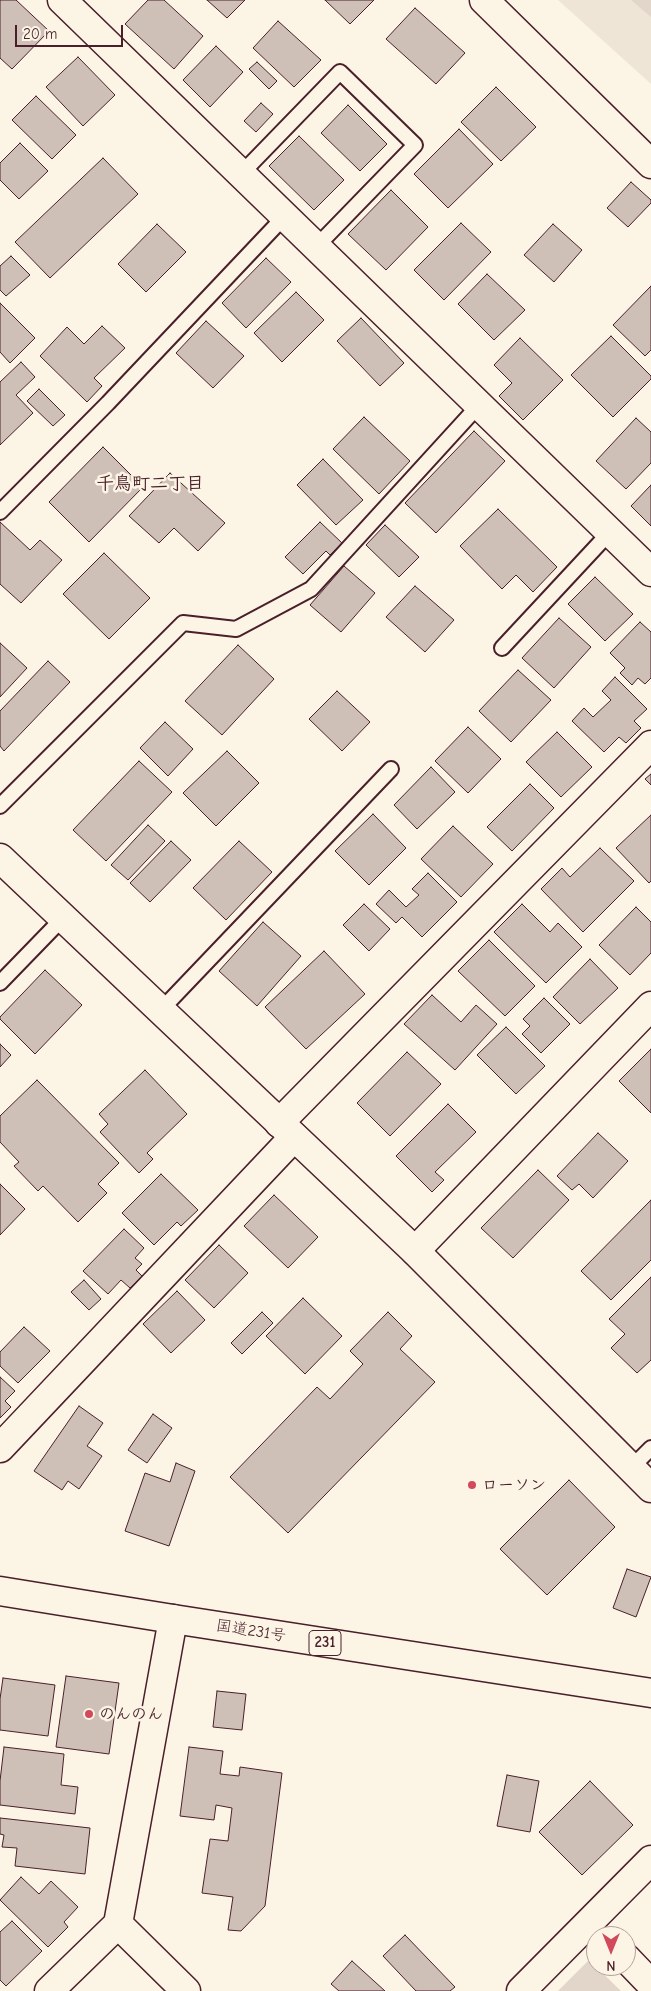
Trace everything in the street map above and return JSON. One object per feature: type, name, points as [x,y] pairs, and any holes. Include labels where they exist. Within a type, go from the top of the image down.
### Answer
[{"type":"main road","points":[[62,0],[651,572]]},
{"type":"main road","points":[[484,0],[651,164]]},
{"type":"main road","points":[[0,1448],[287,1130],[651,745]]},
{"type":"main road","points":[[0,858],[415,1251],[651,1488]]},
{"type":"main road","points":[[415,1251],[651,1006]]},
{"type":"main road","name":"国道231号","points":[[0,1591],[650,1691]]},
{"type":"main road","points":[[49,1991],[118,1924],[173,1619]]},
{"type":"main road","points":[[599,1926],[651,1860]]},
{"type":"main road","points":[[118,1924],[186,1991]]},
{"type":"main road","points":[[521,1991],[586,1938]]},
{"type":"main road","points":[[636,1968],[651,1984]]},
{"type":"lane","points":[[241,174],[340,72],[415,145],[316,247]]},
{"type":"lane","points":[[0,512],[108,403],[284,216]]},
{"type":"lane","points":[[0,806],[183,623],[236,629],[310,588],[479,405]]},
{"type":"lane","points":[[502,648],[610,532]]},
{"type":"lane","points":[[160,1010],[391,768]]},
{"type":"lane","points":[[0,983],[63,918]]},
{"type":"lane","points":[[631,1468],[651,1448]]},
{"type":"shaded area","points":[[558,0],[651,0],[651,84]]},
{"type":"shaded area","points":[[631,0],[651,0],[651,17]]},
{"type":"shaded area","points":[[586,1963],[586,1976],[606,1976],[621,1991],[558,1991]]},
{"type":"building","points":[[0,0],[16,0],[49,31],[12,69],[0,58]]},
{"type":"building","points":[[148,0],[164,0],[203,36],[174,69],[125,24]]},
{"type":"building","points":[[207,0],[245,0],[227,18]]},
{"type":"building","points":[[325,0],[374,0],[350,24]]},
{"type":"building","points":[[415,8],[465,53],[436,84],[386,39]]},
{"type":"building","points":[[278,21],[321,60],[294,87],[253,48]]},
{"type":"building","points":[[216,46],[243,72],[210,107],[183,80]]},
{"type":"building","points":[[78,57],[115,95],[83,126],[46,87]]},
{"type":"building","points":[[257,62],[277,81],[269,89],[249,69]]},
{"type":"building","points":[[496,87],[536,127],[501,161],[461,122]]},
{"type":"building","points":[[36,96],[76,135],[52,159],[12,120]]},
{"type":"building","points":[[261,103],[273,114],[256,132],[244,121]]},
{"type":"building","points":[[348,105],[387,144],[360,171],[321,133]]},
{"type":"building","points":[[459,129],[493,164],[448,208],[414,174]]},
{"type":"building","points":[[299,136],[344,180],[314,210],[269,166]]},
{"type":"building","points":[[20,143],[48,171],[19,199],[0,180],[0,163]]},
{"type":"building","points":[[103,158],[138,194],[50,278],[15,242]]},
{"type":"building","points":[[631,182],[651,200],[651,203],[628,227],[607,208]]},
{"type":"building","points":[[391,190],[428,227],[386,270],[348,234]]},
{"type":"building","points":[[461,223],[491,252],[444,300],[414,270]]},
{"type":"building","points":[[157,224],[186,252],[146,292],[118,264]]},
{"type":"building","points":[[553,224],[582,250],[554,282],[524,255]]},
{"type":"building","points":[[11,256],[30,275],[6,296],[0,290],[0,266]]},
{"type":"building","points":[[266,258],[291,282],[246,328],[222,303]]},
{"type":"building","points":[[487,274],[525,310],[494,340],[458,304]]},
{"type":"building","points":[[651,286],[651,350],[645,356],[613,325]]},
{"type":"building","points":[[296,292],[324,320],[282,362],[254,333]]},
{"type":"building","points":[[0,303],[35,338],[10,363],[0,352]]},
{"type":"building","points":[[361,318],[404,363],[380,386],[337,341]]},
{"type":"building","points":[[206,321],[244,356],[213,388],[176,353]]},
{"type":"building","points":[[102,326],[125,348],[94,378],[102,386],[87,402],[40,356],[67,327],[84,344]]},
{"type":"building","points":[[611,336],[651,376],[651,379],[613,417],[571,375]]},
{"type":"building","points":[[520,338],[563,380],[523,420],[499,396],[512,383],[494,365]]},
{"type":"building","points":[[21,362],[35,377],[16,395],[33,413],[0,445],[0,382]]},
{"type":"building","points":[[39,389],[65,415],[53,426],[27,401]]},
{"type":"building","points":[[364,417],[410,461],[379,494],[333,449]]},
{"type":"building","points":[[636,418],[651,432],[651,463],[626,489],[596,461]]},
{"type":"building","points":[[474,431],[505,461],[436,533],[405,503]]},
{"type":"building","points":[[103,447],[143,487],[89,542],[49,502]]},
{"type":"building","points":[[323,459],[363,500],[336,525],[297,485]]},
{"type":"building","points":[[170,473],[225,523],[198,551],[174,528],[159,543],[129,516]]},
{"type":"building","points":[[651,485],[651,526],[631,506]]},
{"type":"building","points":[[498,509],[557,567],[533,592],[516,575],[502,589],[460,546]]},
{"type":"building","points":[[0,522],[30,550],[40,540],[62,560],[21,603],[0,584]]},
{"type":"building","points":[[320,522],[342,543],[330,555],[326,551],[303,574],[285,557]]},
{"type":"building","points":[[385,525],[419,557],[399,577],[366,545]]},
{"type":"building","points":[[104,553],[150,598],[109,639],[63,594]]},
{"type":"building","points":[[344,566],[375,593],[341,632],[310,605]]},
{"type":"building","points":[[595,577],[633,614],[605,641],[568,604]]},
{"type":"building","points":[[415,586],[454,620],[425,652],[386,617]]},
{"type":"building","points":[[559,618],[591,647],[554,688],[522,658]]},
{"type":"building","points":[[640,622],[651,632],[651,678],[645,684],[638,678],[632,685],[620,673],[625,668],[610,653]]},
{"type":"building","points":[[0,643],[27,668],[0,697]]},
{"type":"building","points":[[238,645],[274,679],[222,735],[185,701]]},
{"type":"building","points":[[48,661],[70,682],[4,751],[0,746],[0,711]]},
{"type":"building","points":[[518,670],[551,700],[511,742],[479,711]]},
{"type":"building","points":[[615,677],[647,709],[634,721],[641,728],[626,743],[619,737],[604,752],[572,721],[584,708],[593,717],[611,700],[602,691]]},
{"type":"building","points":[[337,691],[370,722],[342,751],[309,719]]},
{"type":"building","points":[[165,722],[193,749],[168,776],[140,748]]},
{"type":"building","points":[[468,727],[501,759],[468,793],[435,761]]},
{"type":"building","points":[[557,732],[592,767],[561,797],[526,762]]},
{"type":"building","points":[[227,751],[259,783],[216,826],[183,793]]},
{"type":"building","points":[[139,761],[172,792],[106,861],[73,830]]},
{"type":"building","points":[[431,767],[455,792],[417,829],[394,805]]},
{"type":"building","points":[[651,774],[651,785],[645,779]]},
{"type":"building","points":[[530,784],[554,808],[512,851],[487,827]]},
{"type":"building","points":[[373,814],[406,848],[369,885],[335,851]]},
{"type":"building","points":[[651,815],[651,881],[649,883],[616,848]]},
{"type":"building","points":[[148,825],[165,841],[128,880],[111,865]]},
{"type":"building","points":[[453,826],[493,864],[461,897],[421,859]]},
{"type":"building","points":[[171,841],[191,860],[150,902],[130,883]]},
{"type":"building","points":[[239,841],[272,872],[226,920],[193,888]]},
{"type":"building","points":[[600,848],[634,881],[583,932],[541,889],[562,868],[570,877]]},
{"type":"building","points":[[428,873],[457,902],[422,937],[402,917],[396,923],[376,904],[389,890],[406,907],[419,895],[412,889]]},
{"type":"building","points":[[364,904],[390,929],[369,951],[343,925]]},
{"type":"building","points":[[522,904],[550,932],[558,923],[582,947],[546,983],[494,932]]},
{"type":"building","points":[[636,907],[651,922],[651,953],[630,975],[599,945]]},
{"type":"building","points":[[263,922],[301,956],[257,1006],[219,971]]},
{"type":"building","points":[[489,940],[535,986],[505,1016],[458,971]]},
{"type":"building","points":[[324,951],[365,994],[306,1049],[265,1007]]},
{"type":"building","points":[[590,959],[618,988],[580,1024],[553,997]]},
{"type":"building","points":[[45,970],[82,1005],[35,1054],[0,1017]]},
{"type":"building","points":[[432,995],[461,1022],[476,1005],[497,1024],[455,1070],[404,1024]]},
{"type":"building","points":[[544,998],[570,1024],[541,1053],[522,1034],[530,1026],[523,1019]]},
{"type":"building","points":[[506,1027],[545,1066],[516,1094],[477,1055]]},
{"type":"building","points":[[0,1044],[11,1055],[0,1067]]},
{"type":"building","points":[[651,1049],[651,1113],[619,1081]]},
{"type":"building","points":[[407,1052],[441,1084],[390,1136],[357,1103]]},
{"type":"building","points":[[145,1070],[187,1114],[147,1153],[153,1159],[139,1173],[100,1132],[108,1124],[99,1114]]},
{"type":"building","points":[[37,1080],[119,1163],[98,1184],[107,1193],[78,1222],[43,1186],[38,1191],[14,1166],[19,1162],[0,1142],[0,1116]]},
{"type":"building","points":[[448,1104],[476,1132],[435,1172],[444,1180],[432,1192],[396,1156]]},
{"type":"building","points":[[598,1133],[628,1161],[593,1198],[579,1184],[572,1190],[557,1176]]},
{"type":"building","points":[[538,1170],[569,1200],[513,1258],[481,1228]]},
{"type":"building","points":[[161,1174],[198,1210],[181,1226],[177,1222],[154,1245],[122,1213]]},
{"type":"building","points":[[0,1184],[25,1209],[0,1235]]},
{"type":"building","points":[[274,1195],[318,1237],[288,1268],[244,1226]]},
{"type":"building","points":[[651,1200],[651,1260],[611,1300],[581,1271]]},
{"type":"building","points":[[124,1229],[144,1248],[135,1258],[142,1264],[136,1270],[142,1276],[130,1288],[121,1280],[108,1294],[83,1271]]},
{"type":"building","points":[[219,1245],[248,1273],[214,1308],[185,1280]]},
{"type":"building","points":[[651,1277],[651,1360],[637,1373],[611,1348],[625,1334],[609,1319]]},
{"type":"building","points":[[84,1280],[101,1299],[89,1310],[71,1292]]},
{"type":"building","points":[[177,1291],[205,1320],[171,1353],[143,1324]]},
{"type":"building","points":[[303,1298],[342,1336],[305,1374],[266,1336]]},
{"type":"building","points":[[262,1312],[273,1323],[242,1354],[231,1343]]},
{"type":"building","points":[[388,1312],[412,1336],[400,1349],[435,1382],[288,1533],[230,1477],[317,1387],[330,1399],[363,1364],[350,1351]]},
{"type":"building","points":[[24,1327],[50,1351],[18,1383],[0,1366],[0,1352]]},
{"type":"building","points":[[0,1377],[15,1391],[5,1401],[11,1407],[0,1418]]},
{"type":"building","points":[[79,1406],[103,1423],[87,1446],[102,1456],[79,1489],[68,1481],[62,1490],[34,1471]]},
{"type":"building","points":[[153,1414],[172,1428],[147,1463],[128,1450]]},
{"type":"building","points":[[176,1463],[195,1471],[169,1546],[125,1531],[145,1473],[170,1482]]},
{"type":"building","points":[[569,1480],[615,1527],[547,1595],[500,1549]]},
{"type":"building","points":[[627,1569],[651,1577],[636,1617],[613,1608]]},
{"type":"building","points":[[66,1676],[119,1683],[109,1754],[56,1747]]},
{"type":"building","points":[[3,1678],[55,1685],[48,1736],[0,1730],[0,1699]]},
{"type":"building","points":[[217,1691],[246,1694],[242,1730],[213,1727]]},
{"type":"building","points":[[4,1747],[64,1754],[61,1785],[78,1787],[75,1814],[0,1805],[0,1781]]},
{"type":"building","points":[[189,1747],[223,1751],[220,1774],[239,1776],[240,1767],[282,1773],[265,1906],[241,1931],[228,1930],[233,1897],[202,1893],[210,1839],[228,1841],[232,1808],[216,1805],[214,1820],[180,1816]]},
{"type":"building","points":[[507,1775],[539,1781],[530,1832],[497,1826]]},
{"type":"building","points":[[590,1781],[633,1825],[582,1875],[539,1832]]},
{"type":"building","points":[[0,1818],[90,1828],[85,1874],[15,1866],[17,1848],[2,1847],[4,1835],[0,1834]]},
{"type":"building","points":[[21,1877],[39,1894],[51,1881],[78,1907],[64,1922],[68,1927],[48,1947],[0,1900]]},
{"type":"building","points":[[12,1921],[42,1951],[6,1986],[0,1980],[0,1932]]},
{"type":"building","points":[[405,1935],[455,1987],[450,1991],[416,1991],[383,1956]]},
{"type":"building","points":[[352,1961],[385,1991],[339,1991],[331,1984]]},
{"type":"place","name":"ローソン","points":[[472,1485]]},
{"type":"place","name":"のんのん","points":[[89,1714]]},
{"type":"district","name":"千鳥町二丁目","points":[[150,484]]}]
